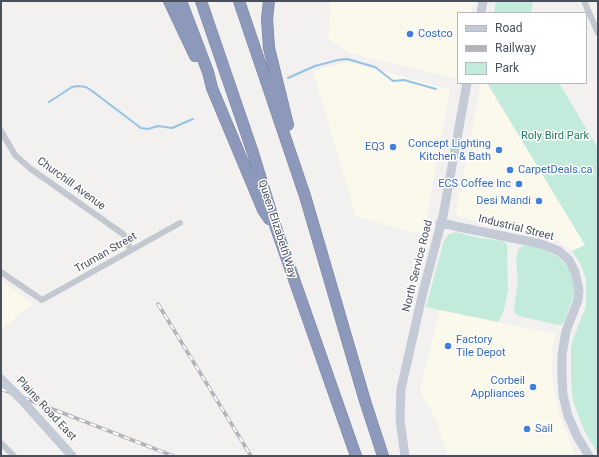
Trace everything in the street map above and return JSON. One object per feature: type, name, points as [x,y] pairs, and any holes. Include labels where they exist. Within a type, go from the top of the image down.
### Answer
[{"type":"highway","points":[[168,1],[212,88],[263,210],[276,228]]},
{"type":"highway","points":[[180,1],[208,72],[212,88]]},
{"type":"highway","name":"Queen Elizabeth Way","points":[[201,1],[253,153],[276,228],[356,456]]},
{"type":"highway","points":[[239,1],[306,196]]},
{"type":"highway","points":[[269,1],[267,19],[269,48],[306,196],[365,401],[383,456]]},
{"type":"street","points":[[481,12],[483,1]]},
{"type":"street","points":[[584,1],[598,33]]},
{"type":"street","name":"North Service Road","points":[[405,456],[400,420],[401,389],[423,292],[440,222],[443,216],[467,84]]},
{"type":"street","name":"Churchill Avenue","points":[[1,131],[15,155],[32,169],[123,234],[127,239],[130,250]]},
{"type":"street","name":"Truman Street","points":[[1,272],[42,300],[180,222]]},
{"type":"street","name":"Industrial Street","points":[[440,222],[551,248],[559,251],[569,260],[575,272],[579,290],[578,300],[566,331],[562,355],[563,395],[568,416],[577,436],[589,456]]},
{"type":"street","name":"Plains Road East","points":[[1,379],[72,456]]},
{"type":"street","points":[[1,443],[14,456]]},
{"type":"shaded area","points":[[331,1],[473,1],[471,12],[457,12],[457,79],[349,53],[328,39]]},
{"type":"shaded area","points":[[349,62],[450,90],[423,236],[356,216],[313,71]]},
{"type":"shaded area","points":[[481,84],[488,84],[585,245],[572,251],[562,243],[552,238],[457,216],[456,211]]},
{"type":"shaded area","points":[[1,280],[33,304],[1,329]]},
{"type":"shaded area","points":[[440,310],[556,334],[552,348],[552,377],[556,401],[563,425],[576,456],[448,456],[437,422],[420,390]]},
{"type":"green space","points":[[496,1],[533,1],[531,12],[494,12]]},
{"type":"green space","name":"Roly Bird Park","points":[[488,84],[560,84],[598,148],[598,454],[585,432],[579,417],[573,401],[571,383],[571,347],[586,307],[586,279],[580,263],[572,251],[585,245]]},
{"type":"green space","points":[[456,232],[479,238],[503,241],[507,244],[508,290],[504,310],[498,322],[426,307],[444,240],[449,234]]},
{"type":"green space","points":[[522,246],[539,248],[557,256],[564,262],[570,272],[574,285],[574,294],[565,321],[562,324],[558,325],[519,316],[515,313],[514,308],[518,281],[516,259],[518,250]]},
{"type":"waterway","points":[[288,78],[315,66],[347,59],[375,67],[393,81],[404,80],[436,89]]},
{"type":"waterway","points":[[49,102],[72,87],[78,86],[86,87],[141,128],[148,129],[158,126],[172,128],[193,119]]},
{"type":"railway","points":[[158,304],[251,456]]},
{"type":"railway","points":[[1,389],[173,456]]},
{"type":"place","name":"Costco","points":[[410,34]]},
{"type":"place","name":"EQ3","points":[[393,147]]},
{"type":"place","name":"Concept Lighting Kitchen & Bath","points":[[499,150]]},
{"type":"place","name":"CarpetDeals.ca","points":[[510,170]]},
{"type":"place","name":"ECS Coffee Inc","points":[[519,184]]},
{"type":"place","name":"Desi Mandi","points":[[539,201]]},
{"type":"place","name":"Factory Tile Depot","points":[[448,346]]},
{"type":"place","name":"Corbeil Appliances","points":[[533,387]]},
{"type":"place","name":"Sail","points":[[527,429]]}]
